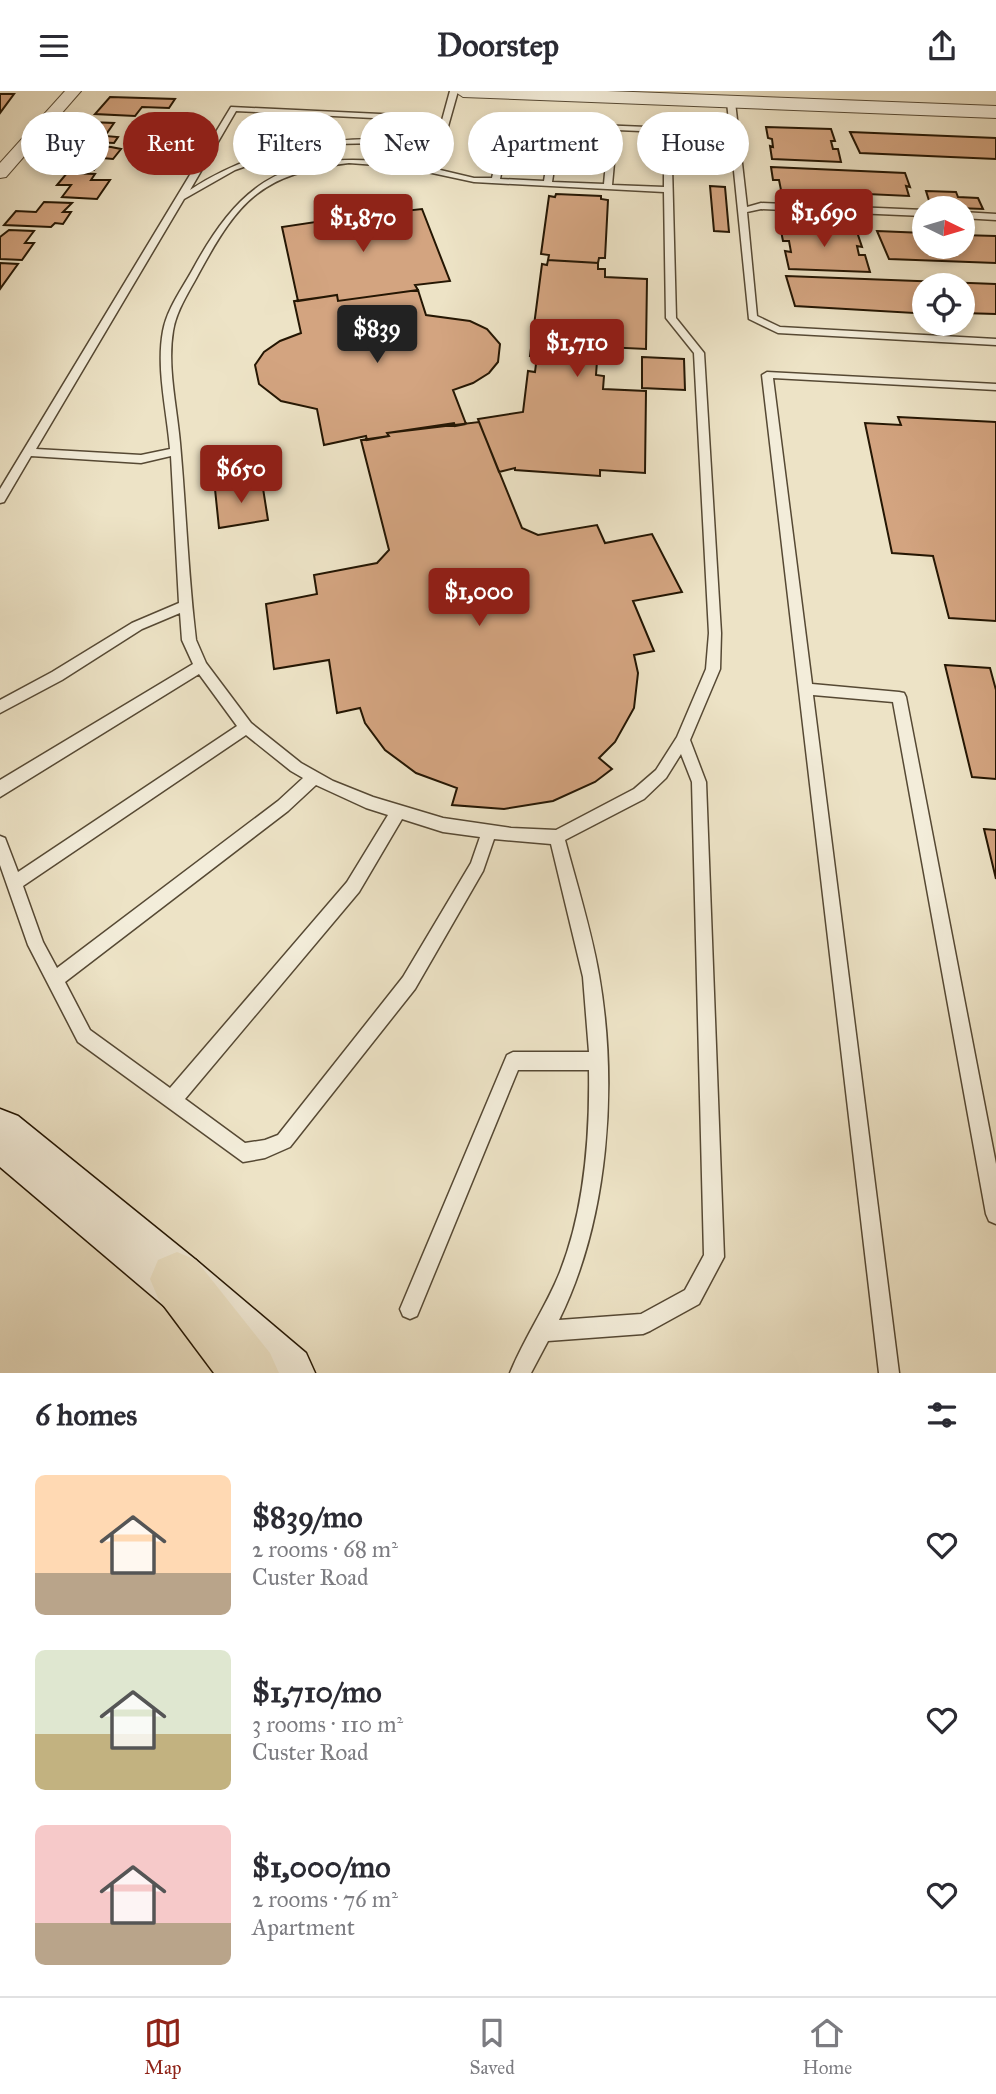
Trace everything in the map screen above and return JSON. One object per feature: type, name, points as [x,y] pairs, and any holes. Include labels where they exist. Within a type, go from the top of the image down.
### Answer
[{"type":"highway","points":[[177,1279],[250,1373]]},
{"type":"main road","points":[[0,1134],[177,1279],[286,1373]]},
{"type":"street","points":[[0,173],[73,91]]},
{"type":"street","points":[[463,91],[691,96],[731,102],[996,112]]},
{"type":"lane","points":[[448,112],[454,91]]},
{"type":"lane","points":[[731,102],[752,317],[778,330],[996,342]]},
{"type":"lane","points":[[0,499],[234,109],[360,115]]},
{"type":"lane","points":[[360,163],[328,163],[278,176],[258,186],[225,220],[186,291],[168,331],[189,640],[201,666],[246,727],[296,767],[371,803],[443,825],[489,832],[557,837],[639,794],[661,773],[683,740],[713,669],[715,633],[699,353],[671,318],[668,130],[623,128]]},
{"type":"lane","points":[[179,200],[239,163],[279,150],[318,142],[360,141]]},
{"type":"lane","points":[[449,175],[462,179],[668,190]]},
{"type":"lane","points":[[495,181],[496,175]]},
{"type":"lane","points":[[548,184],[549,175]]},
{"type":"lane","points":[[608,187],[609,175]]},
{"type":"lane","points":[[743,210],[761,206],[912,212]]},
{"type":"lane","points":[[975,216],[996,217]]},
{"type":"lane","points":[[889,1373],[767,375],[996,387]]},
{"type":"lane","points":[[28,452],[141,459],[176,450]]},
{"type":"lane","points":[[0,707],[57,676],[137,626],[186,606]]},
{"type":"lane","points":[[0,791],[3,786],[201,666]]},
{"type":"lane","points":[[806,689],[899,697],[996,1214]]},
{"type":"lane","points":[[14,883],[246,727]]},
{"type":"lane","points":[[542,1331],[643,1324],[692,1297],[714,1257],[699,782],[683,740]]},
{"type":"lane","points":[[54,980],[283,806],[315,777]]},
{"type":"lane","points":[[172,1100],[353,887],[398,812]]},
{"type":"lane","points":[[0,843],[36,944],[84,1035],[243,1153],[265,1149],[284,1141],[409,983],[478,866],[489,832]]},
{"type":"lane","points":[[520,1373],[568,1277],[580,1242],[590,1189],[595,1137],[596,1061],[591,979],[557,837]]},
{"type":"lane","points":[[410,1309],[513,1061],[596,1061]]},
{"type":"building","points":[[0,94],[14,94],[0,113]]},
{"type":"building","points":[[110,97],[175,99],[169,108],[142,107],[138,112],[123,112],[123,115],[97,112]]},
{"type":"building","points":[[766,127],[831,129],[835,141],[831,141],[833,149],[838,149],[841,162],[772,159],[772,139],[768,138]]},
{"type":"building","points":[[850,132],[996,138],[996,159],[860,153]]},
{"type":"building","points":[[109,136],[118,137],[114,143],[109,143]]},
{"type":"building","points":[[109,147],[121,149],[113,159],[109,159]]},
{"type":"building","points":[[771,167],[905,173],[910,187],[906,186],[909,196],[781,190],[779,180],[773,180]]},
{"type":"building","points":[[65,175],[94,175],[91,180],[110,180],[97,199],[62,197],[71,185],[57,185]]},
{"type":"building","points":[[710,186],[725,187],[729,232],[714,231]]},
{"type":"building","points":[[926,191],[956,192],[958,196],[928,196]]},
{"type":"building","points":[[556,194],[601,196],[601,199],[608,200],[605,258],[599,258],[598,263],[548,260],[549,255],[541,254],[549,196],[555,197]]},
{"type":"building","points":[[975,198],[978,198],[983,209],[975,209]]},
{"type":"building","points":[[44,202],[72,203],[63,212],[71,212],[63,224],[55,223],[51,227],[4,225],[16,211],[36,212]]},
{"type":"building","points":[[384,206],[386,213],[422,209],[450,281],[415,285],[418,290],[338,301],[337,295],[298,301],[282,227],[316,222],[315,214]]},
{"type":"building","points":[[780,226],[856,229],[862,247],[857,246],[859,255],[865,255],[870,272],[789,269],[785,251],[791,252],[789,241],[783,241]]},
{"type":"building","points":[[9,230],[34,231],[25,243],[34,243],[22,260],[0,259],[0,237]]},
{"type":"building","points":[[877,231],[912,232],[912,259],[975,259],[975,235],[996,236],[996,263],[889,259]]},
{"type":"building","points":[[548,260],[598,263],[598,269],[605,269],[605,277],[647,279],[646,349],[605,347],[604,361],[597,361],[596,375],[604,376],[603,389],[646,391],[645,473],[600,470],[600,476],[515,468],[499,472],[478,419],[523,412],[528,371],[535,372],[537,356],[530,356],[542,264],[547,265]]},
{"type":"building","points":[[0,263],[18,264],[0,289]]},
{"type":"building","points":[[786,276],[912,281],[912,313],[795,306]]},
{"type":"building","points":[[975,283],[996,284],[996,314],[975,313]]},
{"type":"building","points":[[418,290],[426,315],[470,321],[487,329],[500,344],[498,362],[489,373],[473,383],[453,390],[466,424],[455,426],[454,423],[387,433],[389,436],[367,440],[366,436],[324,445],[317,409],[281,401],[259,384],[255,365],[264,352],[280,341],[301,333],[294,301],[337,295],[338,301]]},
{"type":"building","points":[[642,357],[684,359],[685,390],[642,388]]},
{"type":"building","points":[[898,417],[996,422],[996,621],[949,618],[933,556],[892,553],[865,423],[901,425]]},
{"type":"building","points":[[479,422],[522,528],[538,535],[597,525],[605,543],[652,534],[682,592],[633,601],[654,651],[634,655],[638,673],[634,708],[615,742],[599,758],[612,769],[595,782],[553,801],[504,809],[452,805],[457,788],[416,773],[385,750],[365,723],[360,708],[337,713],[329,660],[274,669],[266,604],[317,594],[314,575],[377,563],[389,550],[361,440],[389,436],[387,433]]},
{"type":"building","points":[[262,482],[268,520],[219,528],[215,489]]},
{"type":"building","points":[[945,665],[990,668],[996,690],[996,779],[972,777]]},
{"type":"building","points":[[984,829],[996,830],[996,879]]}]
